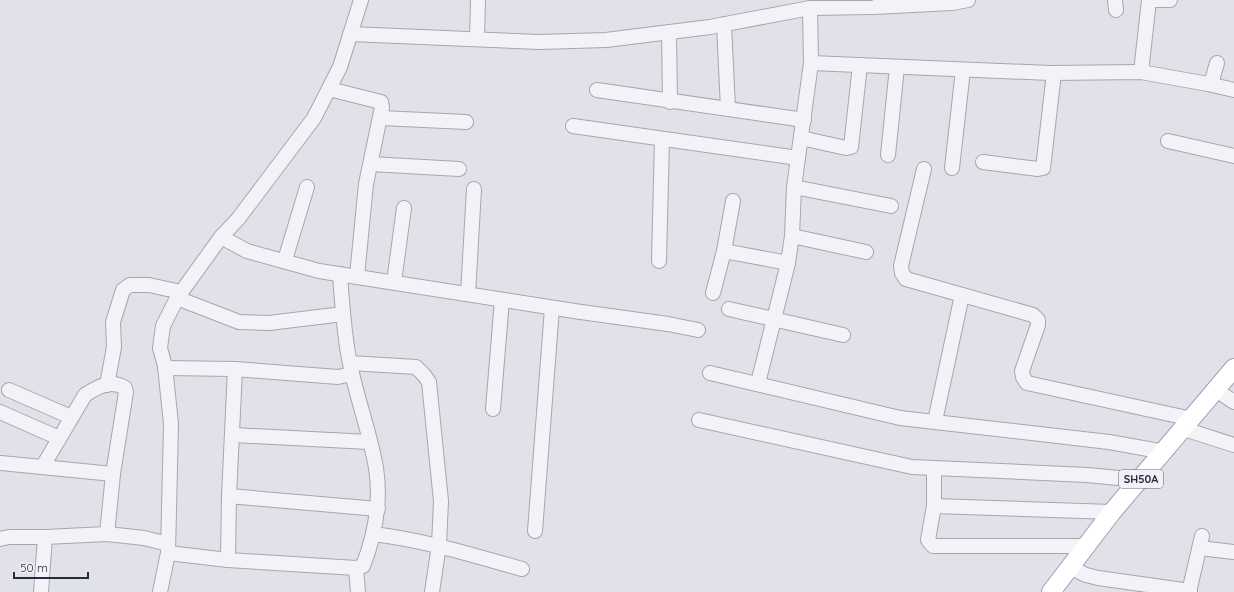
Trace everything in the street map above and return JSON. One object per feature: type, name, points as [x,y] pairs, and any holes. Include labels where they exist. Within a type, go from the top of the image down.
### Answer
[{"type":"main road","name":"SH50A","points":[[1051,592],[1112,512],[1165,452],[1234,368]]},
{"type":"street","points":[[160,592],[168,549],[170,424],[165,368],[160,348],[163,326],[179,295],[221,237],[238,219],[314,118],[340,67],[361,0]]},
{"type":"street","points":[[477,39],[478,0]]},
{"type":"street","points":[[350,34],[539,42],[606,40],[724,24],[810,8],[913,5],[952,3],[968,0]]},
{"type":"street","points":[[1141,72],[1148,0],[1170,0]]},
{"type":"street","points":[[758,383],[788,263],[792,236],[794,187],[811,63],[810,8]]},
{"type":"street","points":[[724,24],[728,110]]},
{"type":"street","points":[[669,32],[670,102]]},
{"type":"street","points":[[811,63],[1054,73],[1141,72],[1211,84],[1234,90]]},
{"type":"street","points":[[1211,84],[1217,63]]},
{"type":"street","points":[[801,138],[846,148],[851,147],[860,65]]},
{"type":"street","points":[[888,155],[897,67]]},
{"type":"street","points":[[952,168],[963,70]]},
{"type":"street","points":[[983,162],[1038,169],[1043,168],[1054,73]]},
{"type":"street","points":[[329,89],[381,102],[381,118],[366,184],[357,276]]},
{"type":"street","points":[[597,90],[670,102],[804,120]]},
{"type":"street","points":[[381,118],[466,122]]},
{"type":"street","points":[[573,126],[798,158]]},
{"type":"street","points":[[659,261],[662,139]]},
{"type":"street","points":[[1168,141],[1234,156]]},
{"type":"street","points":[[371,164],[459,169]]},
{"type":"street","points":[[924,169],[900,266],[906,279],[1033,315],[1038,320],[1038,326],[1022,371],[1023,377],[1027,383],[1188,424],[1234,445]]},
{"type":"street","points":[[285,260],[306,187]]},
{"type":"street","points":[[794,187],[891,206]]},
{"type":"street","points":[[468,294],[474,189]]},
{"type":"street","points":[[713,293],[724,251],[733,201]]},
{"type":"street","points":[[394,282],[404,208]]},
{"type":"street","points":[[792,236],[866,252]]},
{"type":"street","points":[[221,237],[247,251],[285,260],[319,271],[552,308],[668,324],[698,330]]},
{"type":"street","points":[[724,251],[788,263]]},
{"type":"street","points":[[0,539],[9,536],[45,537],[107,534],[144,538],[168,549],[228,560],[356,568],[363,566],[373,534],[378,509],[376,468],[351,369],[343,314],[340,274]]},
{"type":"street","points":[[107,385],[114,347],[114,322],[123,290],[130,285],[148,284],[179,295],[239,322],[269,323],[343,314]]},
{"type":"street","points":[[935,421],[962,295]]},
{"type":"street","points":[[493,409],[502,300]]},
{"type":"street","points":[[535,531],[552,308]]},
{"type":"street","points":[[729,309],[844,335]]},
{"type":"street","points":[[165,368],[235,369],[338,376],[351,369],[416,367],[424,374],[429,382],[441,501],[439,546],[432,592]]},
{"type":"street","points":[[228,560],[229,496],[235,369]]},
{"type":"street","points":[[710,373],[758,383],[879,413],[1109,442],[1165,452]]},
{"type":"street","points":[[43,466],[85,395],[96,387],[107,385],[119,384],[125,388],[126,392],[113,474],[107,534]]},
{"type":"street","points":[[8,390],[71,417]]},
{"type":"street","points":[[1216,390],[1234,402]]},
{"type":"street","points":[[0,412],[59,438]]},
{"type":"street","points":[[699,420],[912,468],[1087,475],[1140,480]]},
{"type":"street","points":[[233,435],[369,442]]},
{"type":"street","points":[[1,463],[113,474]]},
{"type":"street","points":[[934,470],[934,506],[928,540],[934,546],[1086,546]]},
{"type":"street","points":[[229,496],[378,509]]},
{"type":"street","points":[[934,506],[1112,512]]},
{"type":"street","points":[[373,534],[406,538],[522,569]]},
{"type":"street","points":[[41,592],[45,537]]},
{"type":"street","points":[[1070,567],[1086,575],[1098,578],[1190,591],[1201,542],[1234,552]]},
{"type":"street","points":[[356,568],[358,592]]}]
